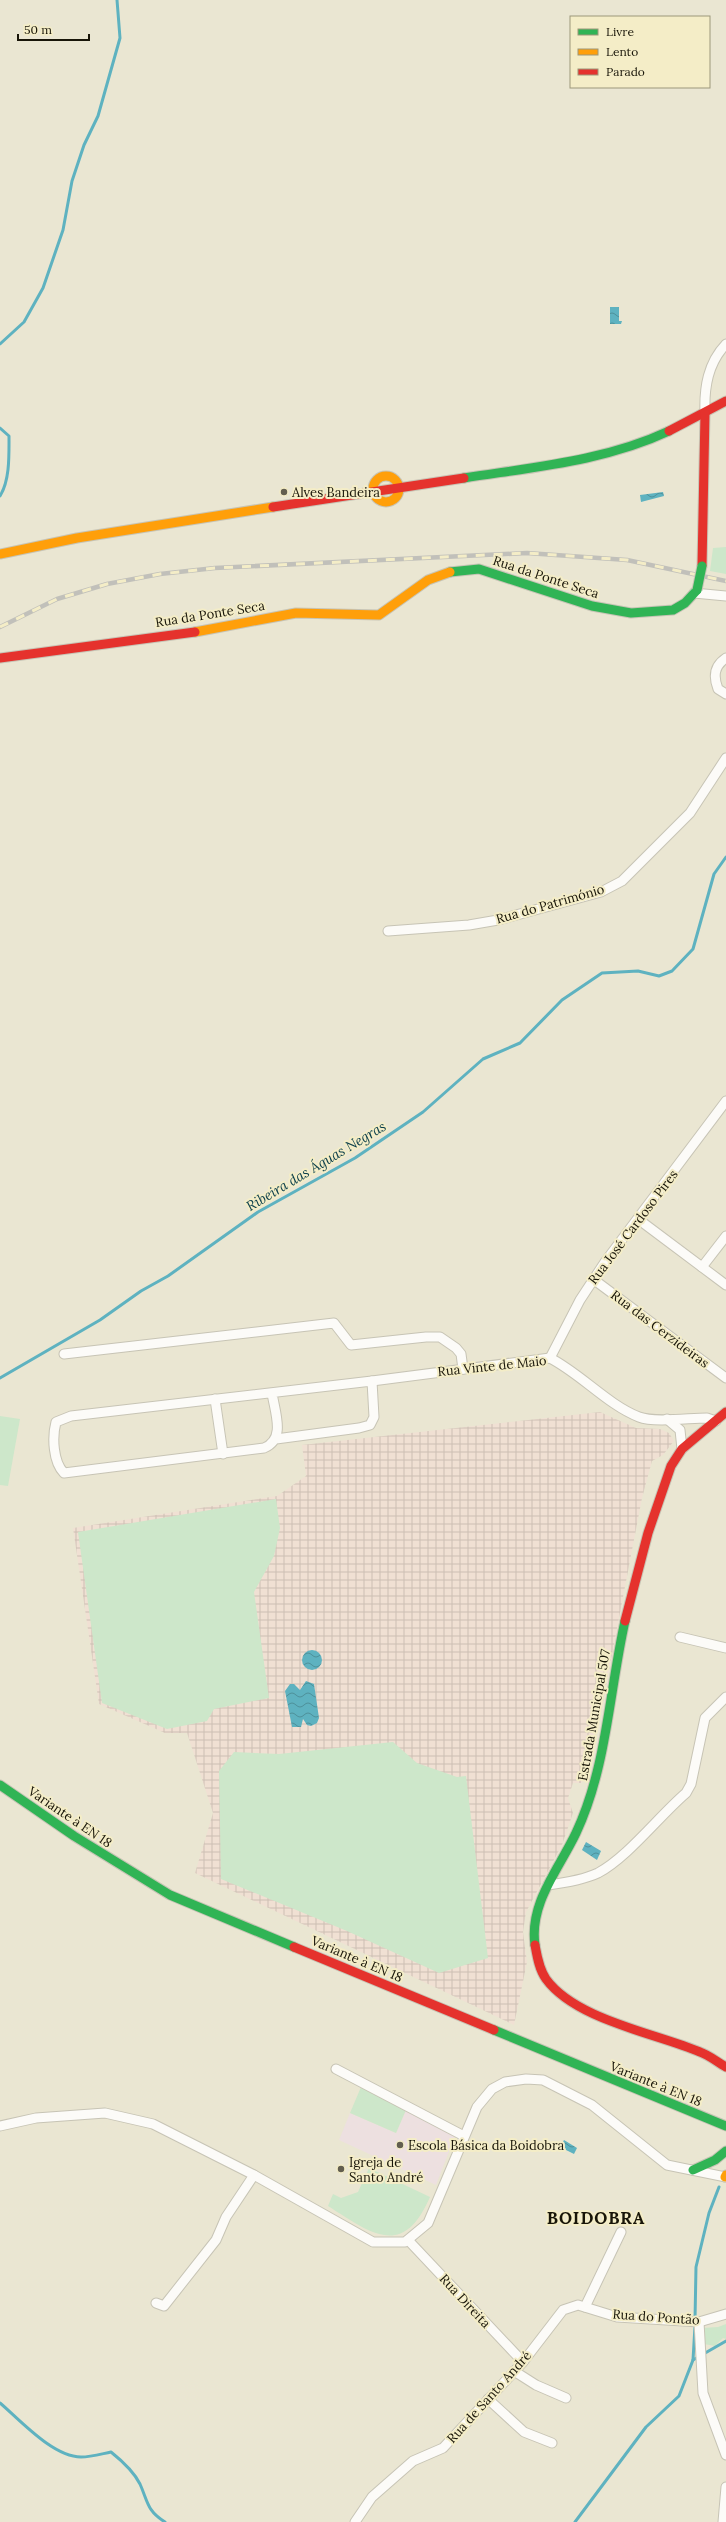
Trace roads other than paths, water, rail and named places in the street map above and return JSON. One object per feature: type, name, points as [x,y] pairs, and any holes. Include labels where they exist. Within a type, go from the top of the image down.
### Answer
[{"type":"street","points":[[726,344],[710,367],[707,384],[705,413],[702,566],[696,591],[726,596]]},
{"type":"street","points":[[399,488],[595,457],[645,442],[705,413],[726,401]]},
{"type":"street","points":[[384,476],[396,480],[399,488],[397,497],[389,502],[376,500],[372,492],[374,483],[384,476]]},
{"type":"street","points":[[0,554],[77,538],[372,492]]},
{"type":"street","name":"Rua da Ponte Seca","points":[[0,658],[106,642],[182,634],[296,613],[380,615],[428,580],[442,574],[467,569],[479,569],[511,578],[548,593],[592,606],[631,613],[673,610],[685,603],[696,591]]},
{"type":"street","points":[[726,658],[718,665],[715,673],[718,689],[726,694]]},
{"type":"street","name":"Rua do Património","points":[[388,931],[469,925],[490,921],[601,892],[622,881],[690,813],[726,758]]},
{"type":"street","name":"Rua José Cardoso Pires","points":[[550,1358],[580,1300],[593,1280],[726,1101]]},
{"type":"street","points":[[638,1219],[726,1285]]},
{"type":"street","points":[[702,1267],[726,1236]]},
{"type":"street","name":"Rua das Cerzideiras","points":[[593,1280],[726,1378]]},
{"type":"street","points":[[64,1354],[334,1323],[351,1345],[426,1337],[440,1337],[456,1348],[460,1354],[463,1369]]},
{"type":"street","name":"Rua Vinte de Maio","points":[[223,1454],[64,1473],[59,1468],[53,1434],[56,1422],[63,1417],[372,1381],[550,1358],[640,1418],[707,1418],[716,1421]]},
{"type":"street","points":[[276,1439],[359,1428],[370,1425],[374,1417],[372,1381]]},
{"type":"street","points":[[216,1399],[223,1454],[264,1448],[273,1444],[278,1436],[272,1393]]},
{"type":"street","name":"Estrada Municipal 507","points":[[726,1412],[682,1449],[671,1466],[659,1498],[630,1599],[618,1652],[596,1782],[576,1833],[536,1907],[533,1931],[537,1959],[546,1979],[564,1996],[602,2018],[701,2052],[726,2066]]},
{"type":"street","points":[[667,1419],[680,1430],[682,1449]]},
{"type":"street","points":[[680,1637],[726,1648]]},
{"type":"street","points":[[548,1885],[567,1883],[604,1869],[617,1860],[686,1793],[691,1784],[705,1718],[726,1697]]},
{"type":"street","name":"Variante à EN 18","points":[[0,1785],[74,1836],[170,1895],[724,2126]]},
{"type":"street","points":[[336,2069],[464,2136]]},
{"type":"street","points":[[0,2126],[36,2118],[105,2113],[153,2124],[254,2175],[373,2242],[405,2242],[428,2223],[477,2108],[492,2089],[505,2082],[526,2079],[543,2080],[592,2105],[667,2165],[726,2176]]},
{"type":"street","points":[[693,2170],[715,2160],[726,2150]]},
{"type":"street","points":[[156,2302],[164,2306],[197,2267],[216,2240],[226,2217],[254,2175]]},
{"type":"street","points":[[585,2307],[621,2232]]},
{"type":"street","name":"Rua Direita","points":[[408,2240],[522,2362]]},
{"type":"street","name":"Rua do Pontão","points":[[563,2310],[578,2305],[617,2317],[699,2322],[726,2314]]},
{"type":"street","name":"Rua de Santo André","points":[[355,2522],[372,2496],[413,2460],[443,2448],[522,2362],[563,2310]]},
{"type":"street","points":[[699,2322],[703,2393],[726,2455]]},
{"type":"street","points":[[514,2371],[536,2385],[566,2398]]},
{"type":"street","points":[[488,2400],[524,2432],[552,2443]]},
{"type":"street","points":[[723,2522],[726,2487]]},
{"type":"water","points":[[610,307],[619,307],[619,321],[622,321],[621,324],[610,324]]},
{"type":"water","points":[[663,492],[664,496],[641,502],[640,495]]},
{"type":"water","points":[[308,1650],[316,1650],[322,1656],[322,1664],[316,1670],[308,1670],[302,1664],[302,1656]]},
{"type":"water","points":[[306,1681],[314,1684],[319,1718],[317,1723],[311,1726],[307,1725],[303,1719],[301,1727],[292,1727],[285,1691],[290,1684],[294,1684],[300,1690]]},
{"type":"water","points":[[586,1842],[601,1851],[597,1860],[582,1850]]},
{"type":"water","points":[[564,2140],[577,2148],[574,2154],[560,2147]]},
{"type":"waterway","points":[[0,344],[24,322],[43,288],[63,230],[72,181],[84,145],[98,116],[120,38],[117,0]]},
{"type":"waterway","points":[[0,428],[9,436],[9,459],[6,483],[0,496]]},
{"type":"waterway","name":"Ribeira das Águas Negras","points":[[0,1378],[100,1320],[141,1291],[168,1276],[258,1212],[355,1158],[423,1112],[483,1059],[520,1043],[562,1000],[602,973],[638,971],[659,976],[672,971],[693,949],[714,874],[726,857]]},
{"type":"waterway","points":[[695,2320],[696,2267],[709,2213],[719,2187]]},
{"type":"waterway","points":[[575,2522],[646,2427],[679,2396],[693,2360],[695,2326]]},
{"type":"waterway","points":[[693,2360],[726,2341]]},
{"type":"waterway","name":"Ribeira das Águas Negras","points":[[0,2403],[27,2428],[59,2451],[81,2457],[111,2452],[131,2471],[140,2484],[151,2510],[165,2522]]},
{"type":"railway","points":[[0,627],[57,599],[107,584],[160,574],[215,568],[527,553],[627,560],[726,581]]},
{"type":"place","name":"Alves Bandeira","points":[[284,492]]},
{"type":"place","name":"Escola Básica da Boidobra","points":[[400,2145]]},
{"type":"place","name":"Igreja de Santo André","points":[[341,2169]]},
{"type":"district","name":"BOIDOBRA","points":[[596,2218]]}]
